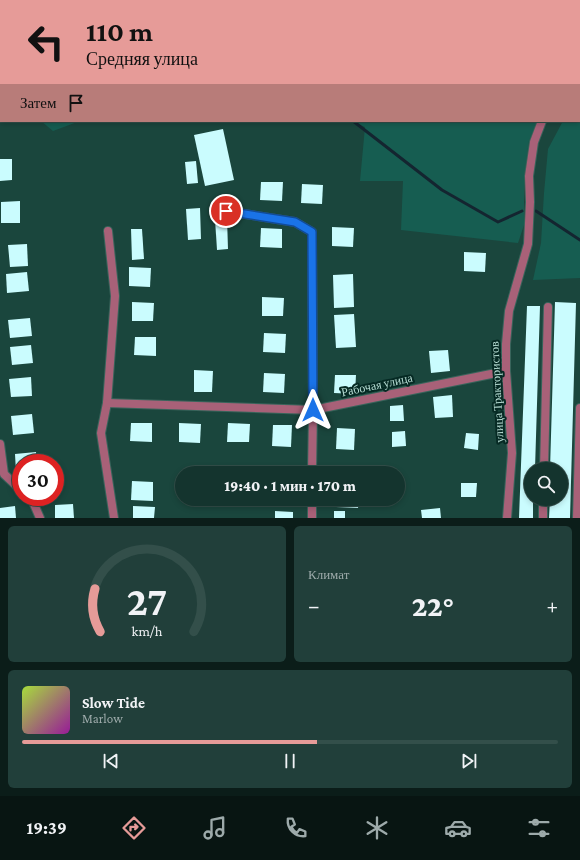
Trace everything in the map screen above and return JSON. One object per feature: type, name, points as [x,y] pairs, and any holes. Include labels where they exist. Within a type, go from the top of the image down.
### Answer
[{"type":"street","name":"улица Трактористов","points":[[507,518],[512,453],[506,371],[506,344],[509,311],[528,244],[530,202],[529,176],[534,142],[542,122]]},
{"type":"street","points":[[226,211],[295,222],[312,232],[312,466]]},
{"type":"street","points":[[108,231],[115,296],[107,403],[101,433],[114,518]]},
{"type":"street","points":[[544,462],[548,307]]},
{"type":"street","name":"Рабочая улица","points":[[107,403],[313,410],[506,371]]},
{"type":"street","points":[[577,518],[580,408]]},
{"type":"street","points":[[0,444],[2,474],[12,482]]},
{"type":"street","points":[[35,506],[40,518]]},
{"type":"street","points":[[312,506],[312,518]]},
{"type":"street","points":[[543,506],[543,518]]},
{"type":"green space","points":[[42,122],[77,122],[53,131]]},
{"type":"green space","points":[[353,122],[537,122],[529,141],[524,177],[524,225],[518,243],[401,230],[403,181],[360,181],[365,127]]},
{"type":"green space","points":[[562,122],[580,122],[580,278],[533,280],[541,243],[548,149]]},
{"type":"building","points":[[223,129],[234,180],[205,186],[194,135]]},
{"type":"building","points":[[0,159],[12,159],[12,180],[0,181]]},
{"type":"building","points":[[196,161],[198,183],[187,184],[185,162]]},
{"type":"building","points":[[261,182],[283,182],[282,201],[260,200]]},
{"type":"building","points":[[302,184],[323,185],[322,204],[301,203]]},
{"type":"building","points":[[20,201],[20,223],[1,223],[1,202]]},
{"type":"building","points":[[200,208],[201,239],[188,240],[186,209]]},
{"type":"building","points":[[227,218],[228,249],[217,250],[215,219]]},
{"type":"building","points":[[332,227],[354,228],[353,247],[332,246]]},
{"type":"building","points":[[261,228],[282,229],[282,248],[260,247]]},
{"type":"building","points":[[131,229],[142,229],[144,259],[132,260]]},
{"type":"building","points":[[27,244],[28,266],[10,267],[8,245]]},
{"type":"building","points":[[464,252],[486,253],[485,272],[464,271]]},
{"type":"building","points":[[129,267],[151,268],[150,287],[129,286]]},
{"type":"building","points":[[27,272],[29,291],[7,293],[6,274]]},
{"type":"building","points":[[353,274],[354,307],[334,308],[333,275]]},
{"type":"building","points":[[262,297],[284,298],[283,316],[262,316]]},
{"type":"building","points":[[132,302],[154,303],[153,321],[132,321]]},
{"type":"building","points":[[555,302],[576,303],[570,518],[549,518],[550,506],[568,506],[568,462],[550,462]]},
{"type":"building","points":[[527,306],[540,306],[535,462],[524,462],[524,506],[533,506],[533,518],[519,518]]},
{"type":"building","points":[[354,314],[356,347],[336,348],[334,315]]},
{"type":"building","points":[[30,318],[32,336],[10,338],[8,320]]},
{"type":"building","points":[[264,333],[286,334],[285,353],[263,352]]},
{"type":"building","points":[[135,337],[156,337],[156,356],[134,355]]},
{"type":"building","points":[[31,345],[33,363],[12,365],[10,347]]},
{"type":"building","points":[[448,350],[450,371],[431,373],[429,351]]},
{"type":"building","points":[[194,370],[213,371],[212,392],[194,392]]},
{"type":"building","points":[[264,373],[285,374],[284,393],[263,392]]},
{"type":"building","points":[[335,375],[356,375],[355,394],[334,393]]},
{"type":"building","points":[[31,377],[32,396],[11,397],[9,379]]},
{"type":"building","points":[[452,395],[453,417],[435,418],[433,397]]},
{"type":"building","points":[[403,405],[404,421],[390,421],[390,406]]},
{"type":"building","points":[[32,414],[34,433],[13,435],[11,416]]},
{"type":"building","points":[[131,423],[152,423],[152,442],[130,441]]},
{"type":"building","points":[[179,423],[201,424],[200,443],[179,442]]},
{"type":"building","points":[[228,423],[250,424],[249,442],[227,442]]},
{"type":"building","points":[[273,425],[292,425],[291,447],[272,446]]},
{"type":"building","points":[[337,428],[355,429],[354,450],[336,449]]},
{"type":"building","points":[[405,431],[406,446],[392,447],[392,432]]},
{"type":"building","points":[[466,433],[479,434],[478,450],[464,448]]},
{"type":"building","points":[[36,452],[36,454],[15,454]]},
{"type":"building","points":[[132,481],[153,482],[153,501],[131,500]]},
{"type":"building","points":[[461,483],[477,483],[476,497],[461,497]]},
{"type":"building","points":[[64,504],[73,504],[74,518],[55,518],[55,506],[64,506]]},
{"type":"building","points":[[15,506],[16,518],[0,518],[0,508]]},
{"type":"building","points":[[133,506],[155,507],[154,518],[133,518]]},
{"type":"building","points":[[336,506],[358,506],[358,508]]},
{"type":"building","points":[[440,508],[441,518],[422,518],[421,510]]},
{"type":"building","points":[[275,511],[293,512],[293,518],[275,518]]},
{"type":"building","points":[[334,511],[345,511],[345,518],[334,518]]},
{"type":"waterway","points":[[354,122],[442,190],[498,222],[522,211]]},
{"type":"waterway","points":[[536,211],[580,240]]},
{"type":"route","points":[[226,211],[295,222],[312,232],[313,410]]}]
